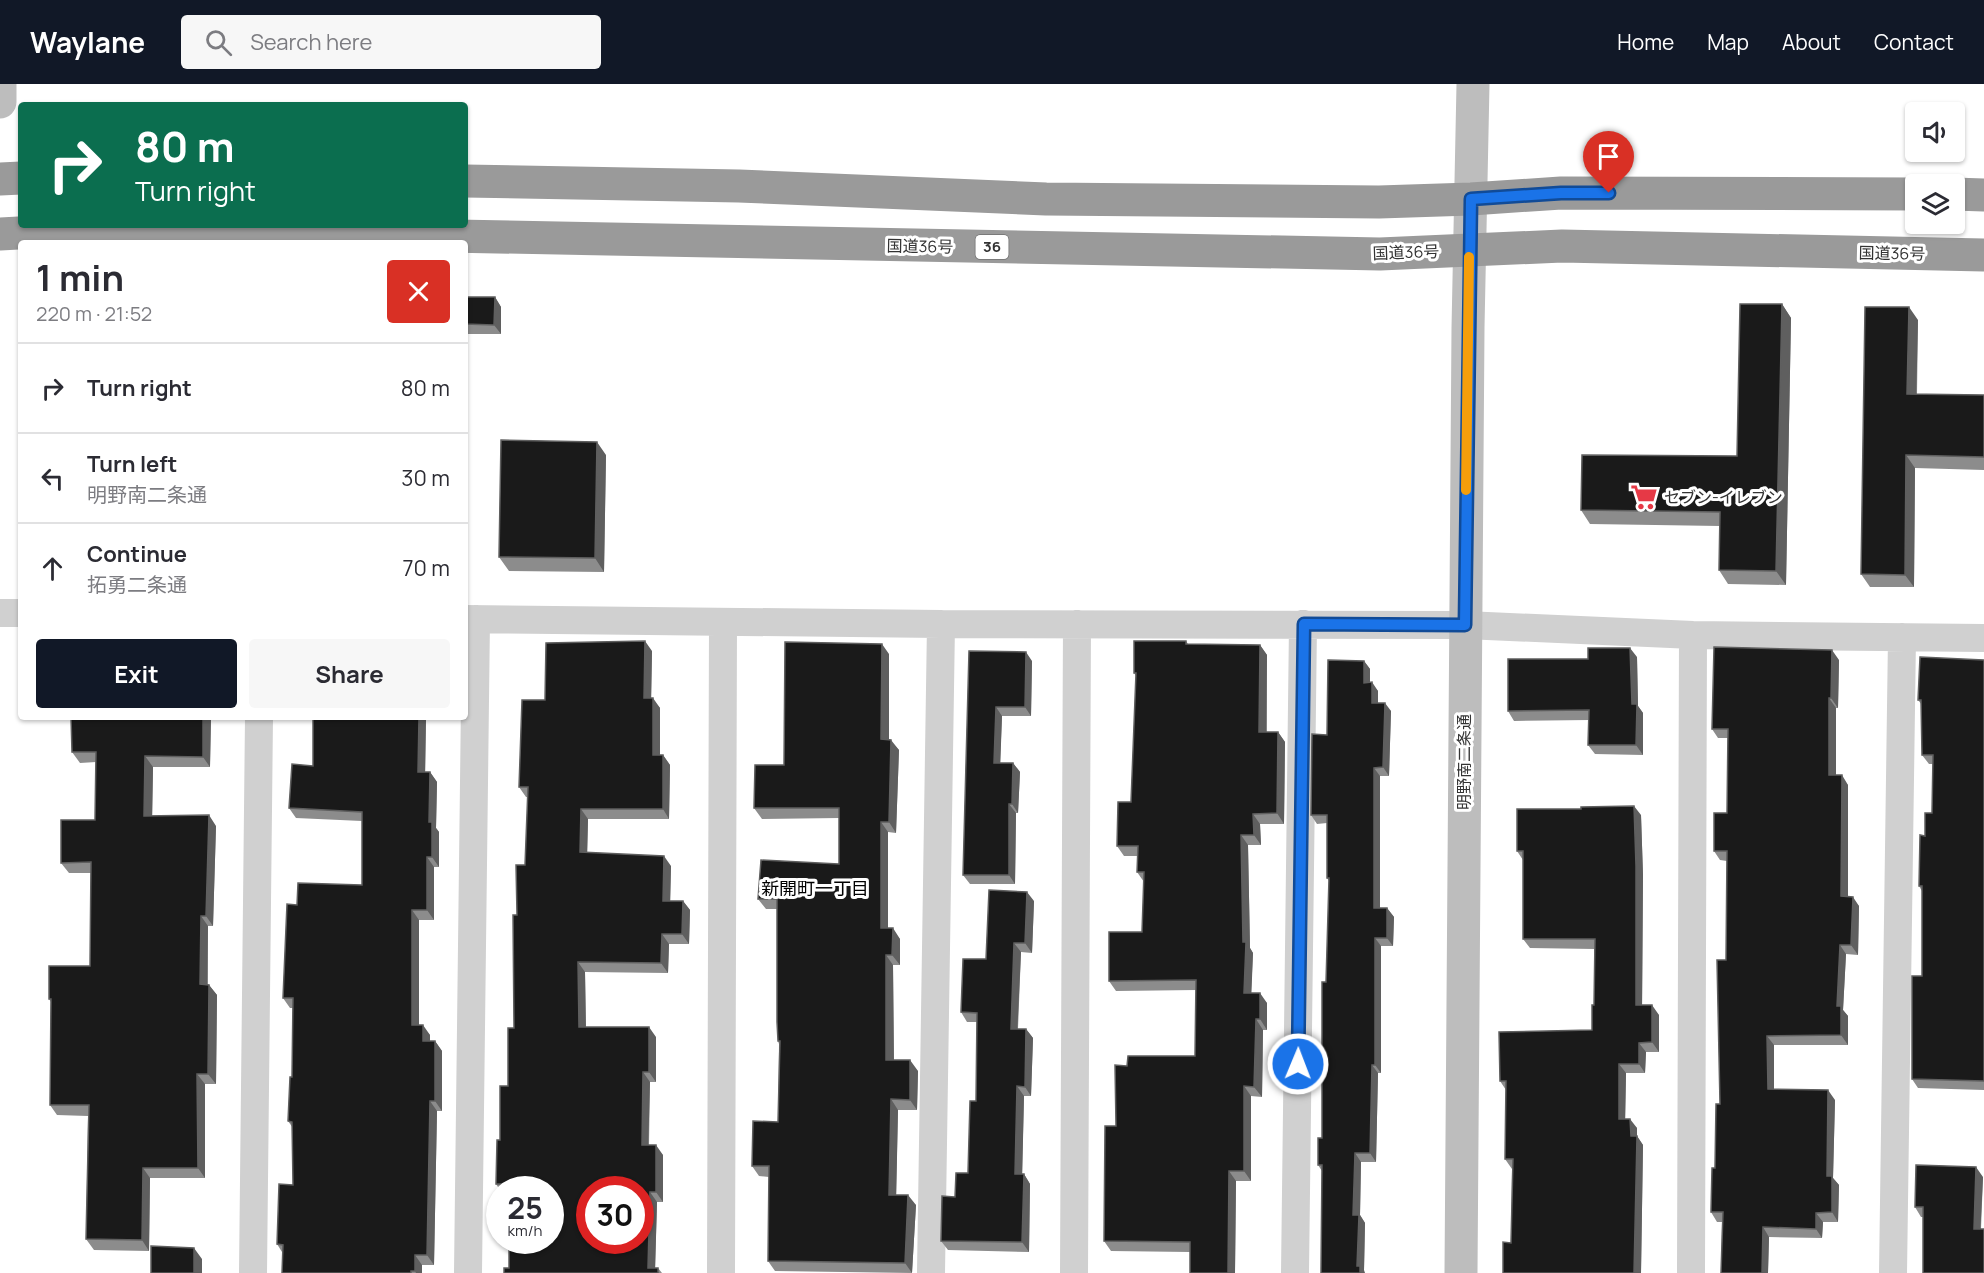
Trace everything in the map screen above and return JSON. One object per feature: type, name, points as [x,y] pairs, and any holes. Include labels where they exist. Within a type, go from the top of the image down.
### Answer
[{"type":"highway","points":[[0,179],[18,178]]},
{"type":"highway","points":[[468,182],[739,186],[1046,199],[1368,202],[1471,199],[1561,193],[1905,194]]},
{"type":"highway","points":[[1965,194],[1984,195]]},
{"type":"highway","name":"国道36号","points":[[0,234],[91,229],[1368,254],[1562,246],[1984,255]]},
{"type":"street","points":[[0,84],[0,102]]},
{"type":"street","name":"明野南二条通","points":[[1461,1273],[1465,625],[1473,84]]},
{"type":"street","points":[[0,613],[18,613]]},
{"type":"street","points":[[468,1273],[471,619],[723,623],[1465,625],[1693,634],[1984,638]]},
{"type":"street","points":[[721,1273],[723,623]]},
{"type":"street","points":[[931,1273],[941,624]]},
{"type":"street","points":[[1074,1273],[1077,624]]},
{"type":"street","points":[[1295,1273],[1304,624]]},
{"type":"street","points":[[1691,1273],[1693,634]]},
{"type":"street","points":[[1893,1273],[1902,637]]},
{"type":"street","points":[[253,1273],[259,720]]},
{"type":"building","points":[[468,297],[495,297],[494,325],[468,324]]},
{"type":"building","points":[[1740,304],[1782,304],[1776,571],[1719,570],[1720,512],[1581,510],[1582,455],[1737,456]]},
{"type":"building","points":[[1865,307],[1909,307],[1907,394],[1984,395],[1984,457],[1906,455],[1905,575],[1861,574]]},
{"type":"building","points":[[501,440],[597,442],[595,558],[499,557]]},
{"type":"building","points":[[645,641],[644,698],[653,698],[653,755],[663,755],[663,809],[581,809],[580,852],[664,856],[663,901],[683,901],[682,934],[662,934],[661,963],[578,962],[579,1027],[649,1027],[649,1072],[643,1072],[642,1145],[656,1145],[656,1192],[654,1192],[654,1176],[576,1176],[576,1254],[648,1254],[648,1268],[658,1268],[658,1273],[504,1273],[504,1268],[509,1268],[509,1254],[564,1254],[564,1176],[496,1176],[497,1140],[500,1140],[500,1086],[508,1086],[508,1028],[514,1028],[513,915],[517,915],[516,865],[525,865],[528,787],[519,787],[522,700],[545,700],[546,643]]},
{"type":"building","points":[[1134,641],[1260,645],[1259,732],[1278,732],[1277,813],[1253,814],[1254,835],[1241,835],[1243,942],[1246,942],[1244,993],[1260,993],[1260,1019],[1256,1019],[1254,1087],[1244,1086],[1244,1171],[1229,1171],[1228,1273],[1190,1273],[1190,1242],[1104,1241],[1105,1126],[1116,1126],[1115,1065],[1127,1066],[1128,1056],[1195,1056],[1196,980],[1109,981],[1109,932],[1142,932],[1144,872],[1137,872],[1138,846],[1117,846],[1118,802],[1131,802],[1136,673],[1134,673]]},
{"type":"building","points":[[785,642],[882,644],[881,739],[891,740],[889,822],[881,822],[881,928],[893,928],[892,955],[886,955],[886,1060],[910,1060],[910,1100],[891,1099],[889,1195],[908,1195],[905,1263],[768,1261],[769,1166],[752,1166],[753,1121],[778,1122],[780,1041],[778,1041],[777,1022],[777,899],[758,899],[761,860],[839,864],[839,808],[754,808],[755,765],[784,765]]},
{"type":"building","points":[[1714,647],[1832,650],[1831,698],[1829,698],[1829,775],[1842,775],[1841,896],[1853,897],[1851,945],[1840,945],[1837,1006],[1841,1006],[1841,1035],[1767,1036],[1768,1089],[1828,1090],[1827,1176],[1832,1176],[1832,1212],[1816,1213],[1816,1229],[1763,1227],[1762,1273],[1721,1273],[1723,1212],[1711,1212],[1712,1168],[1715,1168],[1716,1104],[1720,1104],[1717,960],[1726,960],[1727,851],[1714,851],[1714,813],[1727,813],[1728,729],[1712,729]]},
{"type":"building","points":[[1588,648],[1630,648],[1632,704],[1637,704],[1636,745],[1588,745],[1589,710],[1508,711],[1508,659],[1588,659]]},
{"type":"building","points":[[969,651],[1026,652],[1025,707],[996,707],[994,763],[1013,763],[1012,804],[1009,804],[1009,875],[963,875]]},
{"type":"building","points":[[1920,657],[1984,660],[1984,1081],[1912,1079],[1912,976],[1922,976],[1920,835],[1925,836],[1925,813],[1932,813],[1933,755],[1922,755],[1921,700],[1918,700]]},
{"type":"building","points":[[1328,660],[1364,661],[1364,683],[1372,682],[1372,703],[1385,703],[1383,767],[1374,768],[1374,908],[1387,908],[1387,938],[1375,938],[1375,1065],[1372,1065],[1370,1153],[1355,1153],[1353,1215],[1359,1215],[1357,1266],[1360,1266],[1360,1273],[1321,1273],[1322,1165],[1318,1165],[1318,1138],[1322,1138],[1322,982],[1326,982],[1329,878],[1327,878],[1327,815],[1311,815],[1312,734],[1327,735]]},
{"type":"building","points":[[71,720],[203,720],[203,757],[145,756],[144,816],[209,815],[206,916],[201,916],[200,984],[209,985],[208,1074],[197,1074],[198,1168],[143,1168],[142,1240],[86,1239],[89,1105],[50,1105],[49,966],[90,966],[91,862],[61,863],[61,820],[95,820],[96,752],[72,752]]},
{"type":"building","points":[[313,720],[419,720],[418,772],[430,772],[429,822],[432,822],[432,857],[427,857],[427,910],[412,910],[412,1025],[423,1025],[423,1041],[435,1041],[435,1101],[430,1101],[427,1255],[415,1255],[415,1271],[411,1273],[282,1273],[283,1245],[277,1244],[279,1184],[293,1185],[292,1122],[288,1121],[290,1077],[292,1077],[293,998],[283,998],[287,904],[297,905],[298,883],[362,885],[362,812],[289,808],[292,764],[313,766]]},
{"type":"building","points":[[1634,806],[1636,1005],[1652,1005],[1652,1042],[1639,1043],[1639,1064],[1619,1064],[1619,1119],[1630,1119],[1631,1136],[1637,1136],[1634,1273],[1503,1273],[1503,1242],[1511,1243],[1513,1159],[1505,1159],[1506,1081],[1500,1081],[1499,1032],[1592,1030],[1592,1005],[1594,1005],[1595,939],[1523,939],[1523,851],[1517,851],[1517,809]]},
{"type":"building","points":[[989,890],[1027,892],[1025,943],[1014,943],[1011,1029],[1026,1029],[1025,1087],[1017,1086],[1015,1174],[1024,1174],[1022,1242],[941,1241],[942,1196],[955,1197],[956,1173],[968,1173],[970,1101],[976,1101],[977,1013],[961,1012],[963,959],[986,959]]},
{"type":"building","points":[[1916,1165],[1976,1167],[1974,1229],[1984,1229],[1984,1273],[1923,1273],[1923,1207],[1915,1207]]},
{"type":"building","points":[[151,1246],[194,1248],[194,1273],[151,1273]]},
{"type":"slow traffic","points":[[1466,490],[1469,257]]},
{"type":"place","name":"セブン-イレブン","points":[[1644,497]]},
{"type":"district","name":"新開町一丁目","points":[[815,889]]},
{"type":"route","points":[[1298,1064],[1304,624],[1465,625],[1471,199],[1561,193],[1609,193]]}]
